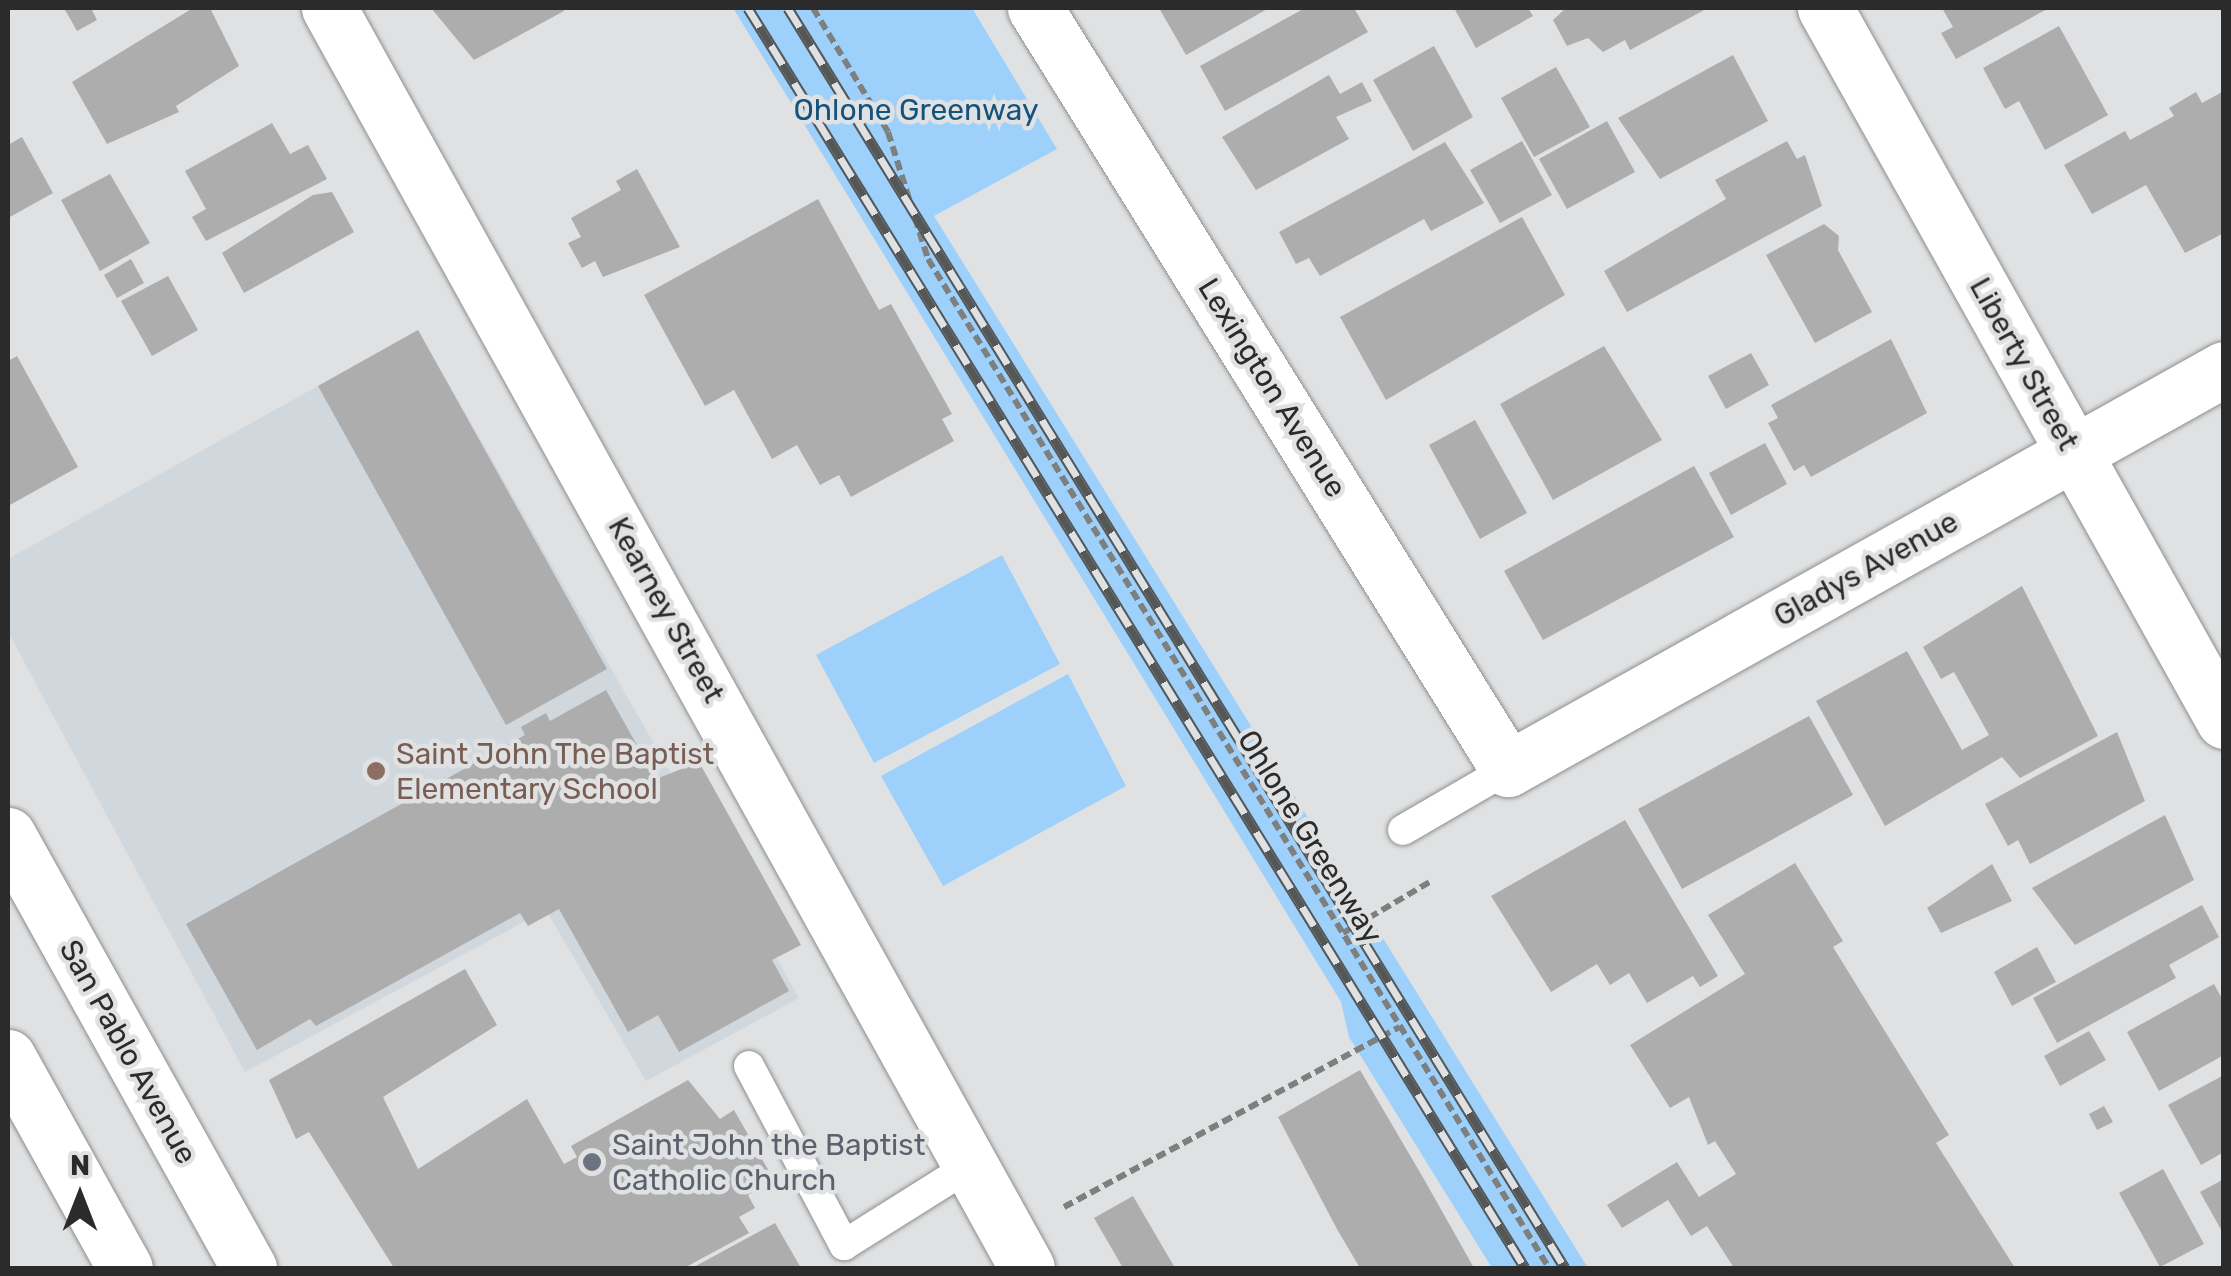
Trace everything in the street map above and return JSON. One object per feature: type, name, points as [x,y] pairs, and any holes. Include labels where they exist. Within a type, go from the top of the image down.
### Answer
[{"type":"street","name":"Kearney Street","points":[[329,8],[1027,1268]]},
{"type":"street","name":"Lexington Avenue","points":[[1035,8],[1508,769]]},
{"type":"street","name":"Liberty Street","points":[[1825,8],[2224,722]]},
{"type":"street","name":"Gladys Avenue","points":[[1508,769],[2224,369]]},
{"type":"street","name":"San Pablo Avenue","points":[[8,835],[249,1268]]},
{"type":"street","points":[[8,1057],[125,1268]]},
{"type":"lane","points":[[1403,830],[1508,769]]},
{"type":"lane","points":[[749,1066],[844,1246],[970,1166]]},
{"type":"path","name":"Ohlone Greenway","points":[[813,8],[888,132],[928,259],[1548,1268]]},
{"type":"path","points":[[1343,933],[1433,880]]},
{"type":"path","points":[[1064,1207],[1400,1027]]},
{"type":"shaded area","name":"Saint John The Baptist Elementary School","points":[[418,330],[799,998],[646,1081],[546,910],[245,1072],[8,632],[8,559]]},
{"type":"green space","name":"Ohlone Greenway","points":[[733,8],[972,8],[1057,149],[934,216],[1588,1268],[1492,1268],[1349,1037],[1341,1002]]},
{"type":"green space","points":[[1002,555],[1060,664],[874,763],[816,655]]},
{"type":"green space","points":[[1068,674],[1126,786],[943,886],[881,776]]},
{"type":"building","points":[[64,8],[91,8],[97,20],[77,31]]},
{"type":"building","points":[[193,8],[210,8],[239,66],[176,106],[179,112],[107,144],[72,82]]},
{"type":"building","points":[[431,8],[563,8],[564,11],[474,60]]},
{"type":"building","points":[[1159,8],[1269,8],[1186,55]]},
{"type":"building","points":[[1305,8],[1354,8],[1368,32],[1225,111],[1200,66]]},
{"type":"building","points":[[1454,8],[1528,8],[1533,16],[1476,48]]},
{"type":"building","points":[[1566,8],[1708,8],[1630,50],[1625,40],[1603,52],[1588,38],[1567,46],[1553,20]]},
{"type":"building","points":[[1942,8],[2049,8],[1956,59],[1941,33],[1953,27]]},
{"type":"building","points":[[2059,26],[2108,115],[2045,150],[2019,101],[2005,109],[1983,68]]},
{"type":"building","points":[[1434,46],[1473,117],[1413,151],[1373,80]]},
{"type":"building","points":[[1733,55],[1768,121],[1660,179],[1618,118]]},
{"type":"building","points":[[1556,67],[1590,127],[1534,157],[1501,98]]},
{"type":"building","points":[[1329,75],[1340,94],[1362,82],[1372,101],[1336,117],[1349,139],[1256,190],[1222,137]]},
{"type":"building","points":[[2224,91],[2224,233],[2185,253],[2146,185],[2092,214],[2064,165],[2125,131],[2130,140],[2174,116],[2169,108],[2196,92],[2202,103]]},
{"type":"building","points":[[1607,121],[1635,172],[1567,209],[1539,159]]},
{"type":"building","points":[[272,123],[290,154],[308,145],[327,179],[206,241],[192,217],[206,209],[185,171]]},
{"type":"building","points":[[22,137],[53,193],[8,218],[8,145]]},
{"type":"building","points":[[1522,141],[1552,195],[1500,223],[1470,170]]},
{"type":"building","points":[[1787,141],[1797,159],[1805,155],[1822,206],[1627,312],[1604,271],[1726,199],[1715,180]]},
{"type":"building","points":[[1445,142],[1484,203],[1431,231],[1424,219],[1320,276],[1309,258],[1296,264],[1279,232]]},
{"type":"building","points":[[637,169],[680,247],[603,277],[595,261],[582,268],[568,243],[581,237],[571,218],[621,190],[616,181]]},
{"type":"building","points":[[110,174],[150,243],[100,271],[61,200]]},
{"type":"building","points":[[332,192],[354,232],[244,293],[222,253],[313,195]]},
{"type":"building","points":[[818,199],[879,310],[891,304],[952,414],[942,419],[954,441],[851,497],[839,475],[820,485],[797,445],[772,459],[734,390],[705,406],[644,295]]},
{"type":"building","points":[[1522,217],[1565,295],[1386,400],[1340,317]]},
{"type":"building","points":[[1824,224],[1839,236],[1838,250],[1872,312],[1815,343],[1766,255]]},
{"type":"building","points":[[131,259],[144,283],[117,298],[104,275]]},
{"type":"building","points":[[168,276],[198,330],[152,356],[121,301]]},
{"type":"building","points":[[418,330],[607,669],[506,725],[318,386]]},
{"type":"building","points":[[1891,339],[1927,413],[1811,477],[1804,465],[1794,471],[1768,423],[1778,418],[1771,405]]},
{"type":"building","points":[[1604,346],[1662,440],[1553,500],[1500,404]]},
{"type":"building","points":[[1751,353],[1769,385],[1726,409],[1708,376]]},
{"type":"building","points":[[17,356],[78,467],[8,506],[8,361]]},
{"type":"building","points":[[1475,420],[1527,513],[1480,539],[1429,445]]},
{"type":"building","points":[[1765,443],[1787,484],[1731,515],[1709,473]]},
{"type":"building","points":[[1694,466],[1734,537],[1543,640],[1504,571]]},
{"type":"building","points":[[2022,586],[2098,736],[2020,778],[2002,757],[1885,826],[1816,701],[1907,651],[1962,750],[1989,735],[1954,672],[1941,679],[1923,647]]},
{"type":"building","points":[[606,690],[656,779],[699,762],[801,945],[772,960],[789,991],[679,1052],[658,1015],[628,1032],[559,909],[528,926],[520,913],[316,1026],[310,1019],[257,1050],[186,924],[525,735],[521,727],[546,713],[550,721]]},
{"type":"building","points":[[1809,716],[1853,795],[1682,889],[1638,809]]},
{"type":"building","points":[[2117,732],[2145,801],[2030,864],[2018,840],[2008,846],[1985,804]]},
{"type":"building","points":[[2165,815],[2194,880],[2075,945],[2032,888]]},
{"type":"building","points":[[1625,820],[1718,976],[1700,987],[1693,976],[1647,1003],[1629,973],[1610,985],[1597,964],[1551,992],[1491,896]]},
{"type":"building","points":[[1795,863],[1843,941],[1833,947],[1949,1135],[1936,1143],[2015,1268],[1734,1268],[1707,1226],[1691,1236],[1668,1200],[1622,1228],[1607,1205],[1677,1162],[1699,1197],[1736,1174],[1715,1141],[1708,1145],[1689,1097],[1670,1108],[1630,1045],[1745,974],[1708,915]]},
{"type":"building","points":[[1992,864],[2012,901],[1941,933],[1927,908]]},
{"type":"building","points":[[2202,905],[2219,937],[2169,965],[2176,978],[2057,1043],[2033,998]]},
{"type":"building","points":[[2037,947],[2056,982],[2012,1006],[1994,972]]},
{"type":"building","points":[[465,969],[497,1025],[383,1097],[418,1169],[527,1099],[564,1164],[577,1157],[571,1146],[688,1080],[720,1119],[734,1110],[774,1180],[748,1195],[755,1208],[739,1217],[749,1233],[684,1268],[394,1268],[309,1132],[296,1139],[269,1080]]},
{"type":"building","points":[[2214,984],[2224,1002],[2224,1055],[2159,1091],[2127,1032]]},
{"type":"building","points":[[2089,1031],[2106,1060],[2060,1086],[2044,1056]]},
{"type":"building","points":[[1360,1070],[1474,1268],[1360,1268],[1338,1231],[1278,1117]]},
{"type":"building","points":[[2224,1075],[2224,1152],[2201,1165],[2168,1105]]},
{"type":"building","points":[[2104,1106],[2113,1122],[2097,1130],[2089,1114]]},
{"type":"building","points":[[2163,1169],[2204,1244],[2160,1267],[2119,1193]]},
{"type":"building","points":[[2224,1179],[2224,1235],[2200,1192]]},
{"type":"building","points":[[1133,1196],[1175,1268],[1123,1268],[1094,1218]]},
{"type":"building","points":[[775,1223],[801,1268],[692,1268]]},
{"type":"railway","points":[[748,8],[1525,1268]]},
{"type":"railway","points":[[788,8],[1565,1268]]},
{"type":"place","name":"Saint John The Baptist Elementary School","points":[[376,771]]},
{"type":"place","name":"Saint John the Baptist Catholic Church","points":[[592,1162]]}]
